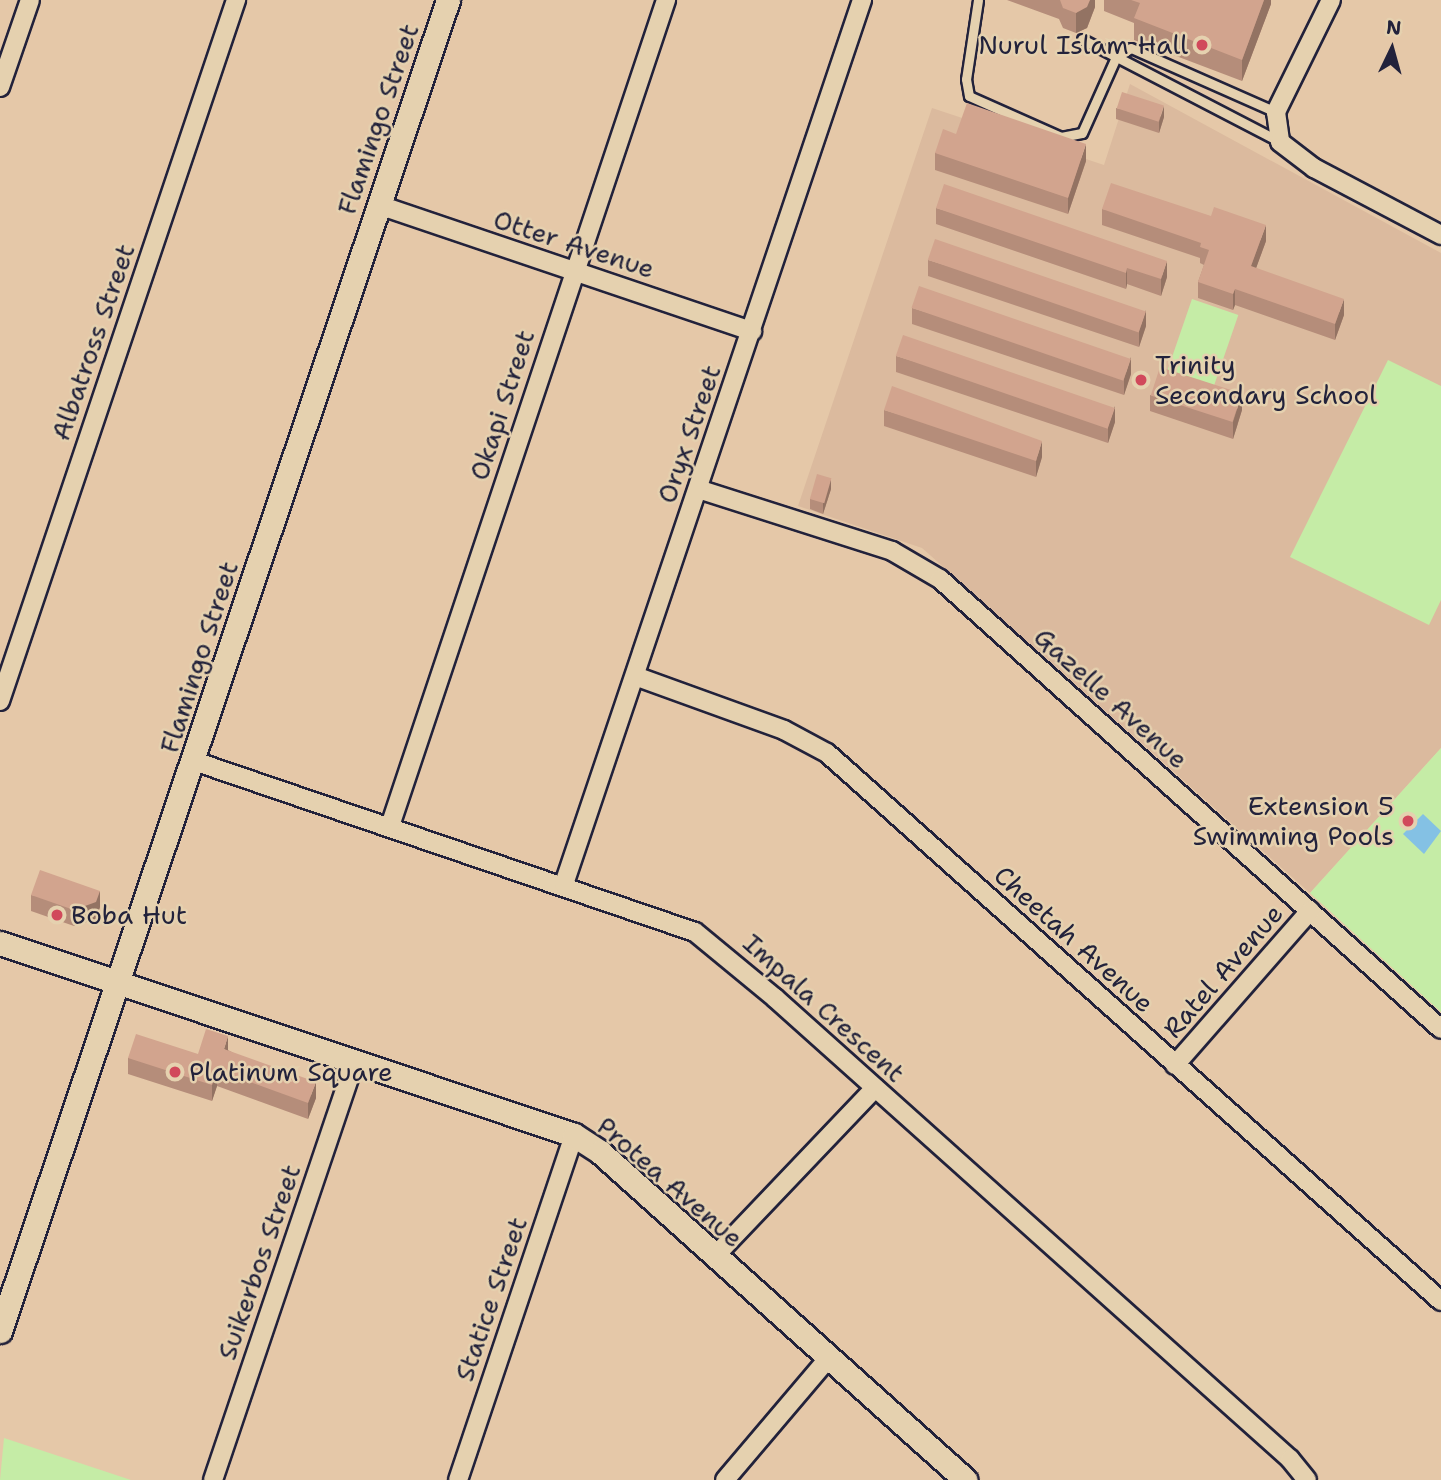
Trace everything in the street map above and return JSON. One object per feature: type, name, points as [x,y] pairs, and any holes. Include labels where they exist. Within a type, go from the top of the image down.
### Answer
[{"type":"street","points":[[0,87],[30,0]]},
{"type":"street","name":"Albatross Street","points":[[0,701],[236,0]]},
{"type":"street","name":"Flamingo Street","points":[[0,1331],[448,0]]},
{"type":"street","name":"Okapi Street","points":[[390,826],[666,0]]},
{"type":"street","name":"Oryx Street","points":[[564,884],[862,0]]},
{"type":"street","points":[[1331,0],[1276,112],[1282,144],[1441,235]]},
{"type":"street","name":"Otter Avenue","points":[[379,205],[752,331]]},
{"type":"street","name":"Gazelle Avenue","points":[[698,489],[917,563],[1441,1029]]},
{"type":"street","name":"Cheetah Avenue","points":[[635,676],[784,730],[827,753],[1441,1301]]},
{"type":"street","name":"Impala Crescent","points":[[194,761],[564,884],[695,932],[875,1088],[1290,1459],[1307,1480]]},
{"type":"street","name":"Ratel Avenue","points":[[1175,1065],[1310,911]]},
{"type":"street","name":"Protea Avenue","points":[[0,943],[574,1135],[600,1152],[965,1480]]},
{"type":"street","name":"Suikerbos Street","points":[[213,1480],[355,1060]]},
{"type":"street","points":[[715,1256],[875,1088]]},
{"type":"street","name":"Statice Street","points":[[458,1480],[574,1135]]},
{"type":"street","points":[[725,1480],[830,1356]]},
{"type":"lane","points":[[978,0],[966,79],[969,96],[1061,137],[1082,133],[1116,57],[1131,48],[1276,112]]},
{"type":"lane","points":[[1082,39],[1282,144]]},
{"type":"shaded area","name":"Trinity Secondary School","points":[[1130,84],[1441,253],[1441,748],[1310,893],[922,548],[798,506],[932,108],[1104,165]]},
{"type":"green space","points":[[1192,299],[1238,315],[1210,398],[1163,382]]},
{"type":"green space","points":[[1388,360],[1441,386],[1441,600],[1429,625],[1290,557]]},
{"type":"green space","name":"Extension 5 Swimming Pools","points":[[1441,748],[1441,1012],[1310,893]]},
{"type":"green space","points":[[4,1438],[131,1480],[0,1480]]},
{"type":"water","points":[[1423,814],[1441,831],[1424,854],[1403,834]]},
{"type":"building","points":[[1060,0],[1090,0],[1087,7],[1076,13],[1063,8]]},
{"type":"building","points":[[1131,0],[1264,0],[1242,60],[1134,18],[1140,3]]},
{"type":"building","points":[[1122,92],[1164,106],[1159,122],[1117,108]]},
{"type":"building","points":[[967,103],[1086,144],[1068,198],[935,153],[943,129],[956,134]]},
{"type":"building","points":[[1111,183],[1211,216],[1214,207],[1266,225],[1251,266],[1344,299],[1335,324],[1235,289],[1233,294],[1198,282],[1209,250],[1200,247],[1201,243],[1102,209]]},
{"type":"building","points":[[944,184],[1167,261],[1161,279],[1127,268],[1126,273],[936,208]]},
{"type":"building","points":[[935,239],[1146,312],[1139,332],[928,260]]},
{"type":"building","points":[[919,286],[1131,359],[1123,381],[912,308]]},
{"type":"building","points":[[903,335],[1115,408],[1108,429],[896,356]]},
{"type":"building","points":[[1160,367],[1242,394],[1233,422],[1151,396]]},
{"type":"building","points":[[892,386],[1042,441],[1036,461],[884,410]]},
{"type":"building","points":[[817,474],[831,478],[824,503],[810,499]]},
{"type":"building","points":[[40,870],[100,891],[96,902],[74,910],[31,895]]},
{"type":"building","points":[[206,1029],[228,1036],[224,1049],[316,1082],[308,1103],[217,1070],[212,1085],[128,1058],[136,1034],[198,1054]]},
{"type":"place","name":"Nurul Islam Hall","points":[[1202,45]]},
{"type":"place","name":"Trinity Secondary School","points":[[1141,380]]},
{"type":"place","name":"Extension 5 Swimming Pools","points":[[1408,821]]},
{"type":"place","name":"Boba Hut","points":[[57,915]]},
{"type":"place","name":"Platinum Square","points":[[175,1072]]}]
